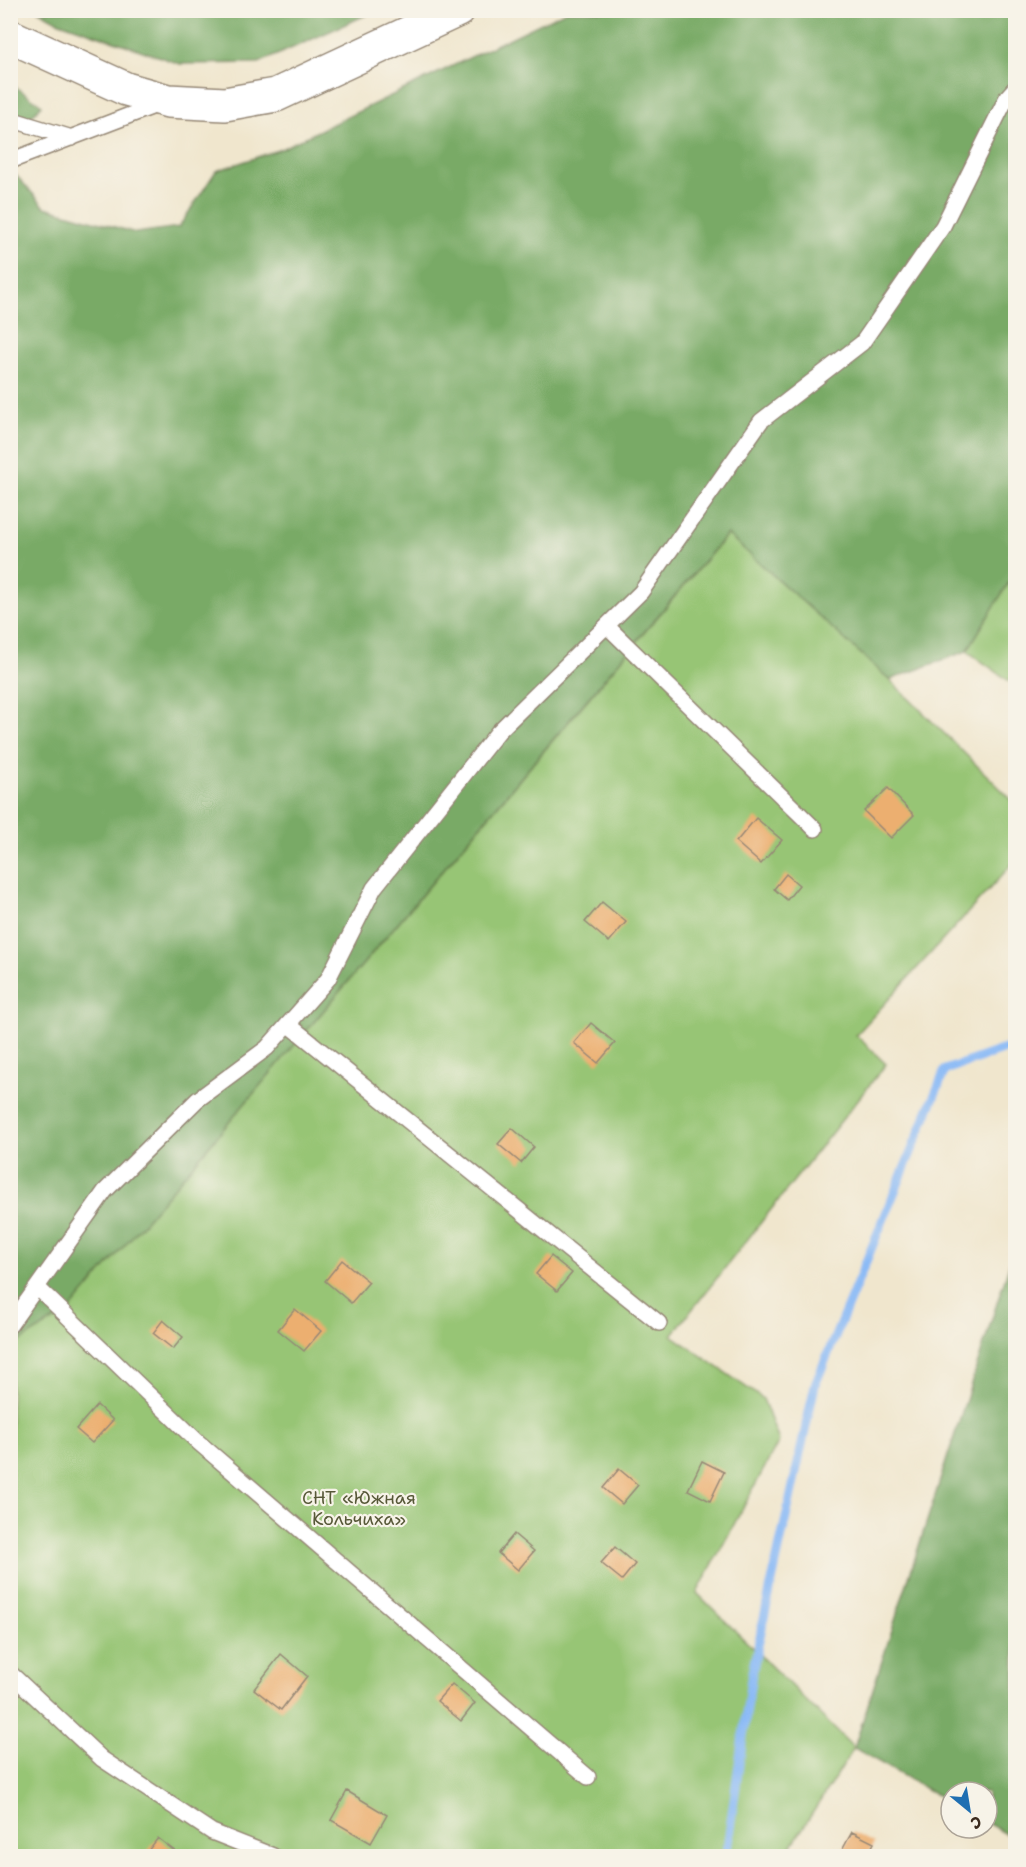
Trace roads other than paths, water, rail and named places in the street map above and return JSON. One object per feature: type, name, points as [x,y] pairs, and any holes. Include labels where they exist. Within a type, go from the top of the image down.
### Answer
[{"type":"main road","points":[[10,36],[126,89],[168,101],[225,104],[276,95],[458,10]]},
{"type":"lane","points":[[10,1325],[105,1191],[197,1100],[267,1048],[328,979],[374,888],[498,732],[641,592],[761,421],[862,343],[943,226],[1007,97],[1016,87]]},
{"type":"lane","points":[[10,161],[168,101]]},
{"type":"lane","points":[[10,119],[72,138]]},
{"type":"lane","points":[[607,626],[815,830]]},
{"type":"lane","points":[[288,1024],[659,1323]]},
{"type":"lane","points":[[38,1288],[198,1442],[588,1777]]},
{"type":"lane","points":[[10,1673],[102,1759],[212,1832],[273,1857]]},
{"type":"waterway","points":[[726,1856],[752,1673],[815,1385],[945,1070],[1016,1045]]},
{"type":"park label","name":"СНТ «Южная Кольчиха»","points":[[359,1508]]}]
